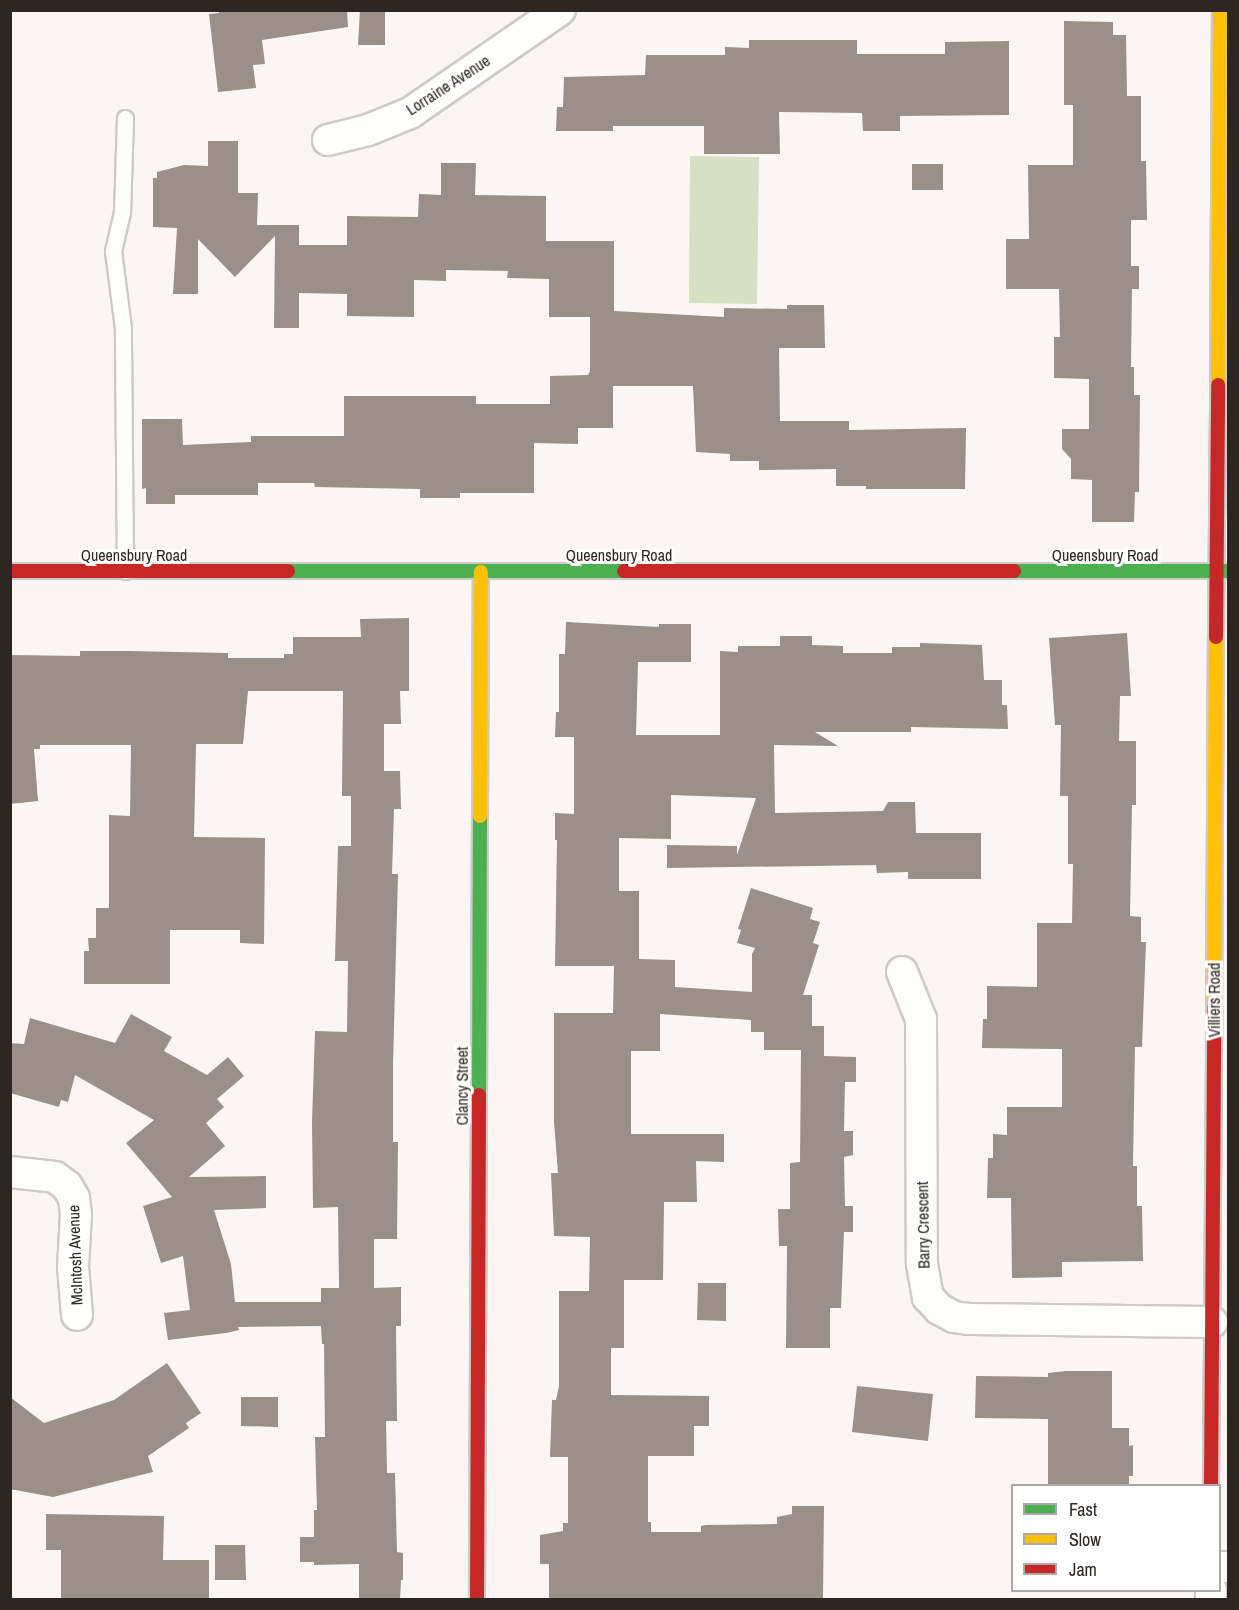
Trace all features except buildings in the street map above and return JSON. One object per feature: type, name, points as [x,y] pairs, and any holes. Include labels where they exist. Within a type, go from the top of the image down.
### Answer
[{"type":"street","name":"Lorraine Avenue","points":[[328,140],[368,130],[410,112],[560,10]]},
{"type":"street","name":"Villiers Road","points":[[1211,1484],[1212,1322],[1221,1144],[1220,10]]},
{"type":"street","name":"Queensbury Road","points":[[10,571],[1222,571]]},
{"type":"street","name":"Clancy Street","points":[[477,1599],[481,572]]},
{"type":"street","name":"Barry Crescent","points":[[902,972],[921,1019],[922,1264],[928,1297],[939,1309],[954,1317],[968,1319],[1212,1322]]},
{"type":"street","name":"McIntosh Avenue","points":[[10,1172],[55,1177],[67,1186],[74,1198],[76,1214],[73,1267],[77,1315]]},
{"type":"lane","points":[[125,118],[122,213],[113,251],[123,328],[125,571]]},
{"type":"green space","points":[[690,156],[759,157],[757,304],[689,303]]},
{"type":"traffic: fast","points":[[288,571],[624,571]]},
{"type":"traffic: fast","points":[[1014,571],[1228,571]]},
{"type":"traffic: fast","points":[[479,1095],[480,816]]},
{"type":"traffic: slow","points":[[1218,385],[1220,10]]},
{"type":"traffic: slow","points":[[480,816],[481,572]]},
{"type":"traffic: slow","points":[[1214,1007],[1216,637]]},
{"type":"traffic: jam","points":[[1216,637],[1218,385]]},
{"type":"traffic: jam","points":[[10,571],[288,571]]},
{"type":"traffic: jam","points":[[624,571],[1014,571]]},
{"type":"traffic: jam","points":[[1211,1484],[1214,1007]]},
{"type":"traffic: jam","points":[[477,1600],[479,1095]]}]
